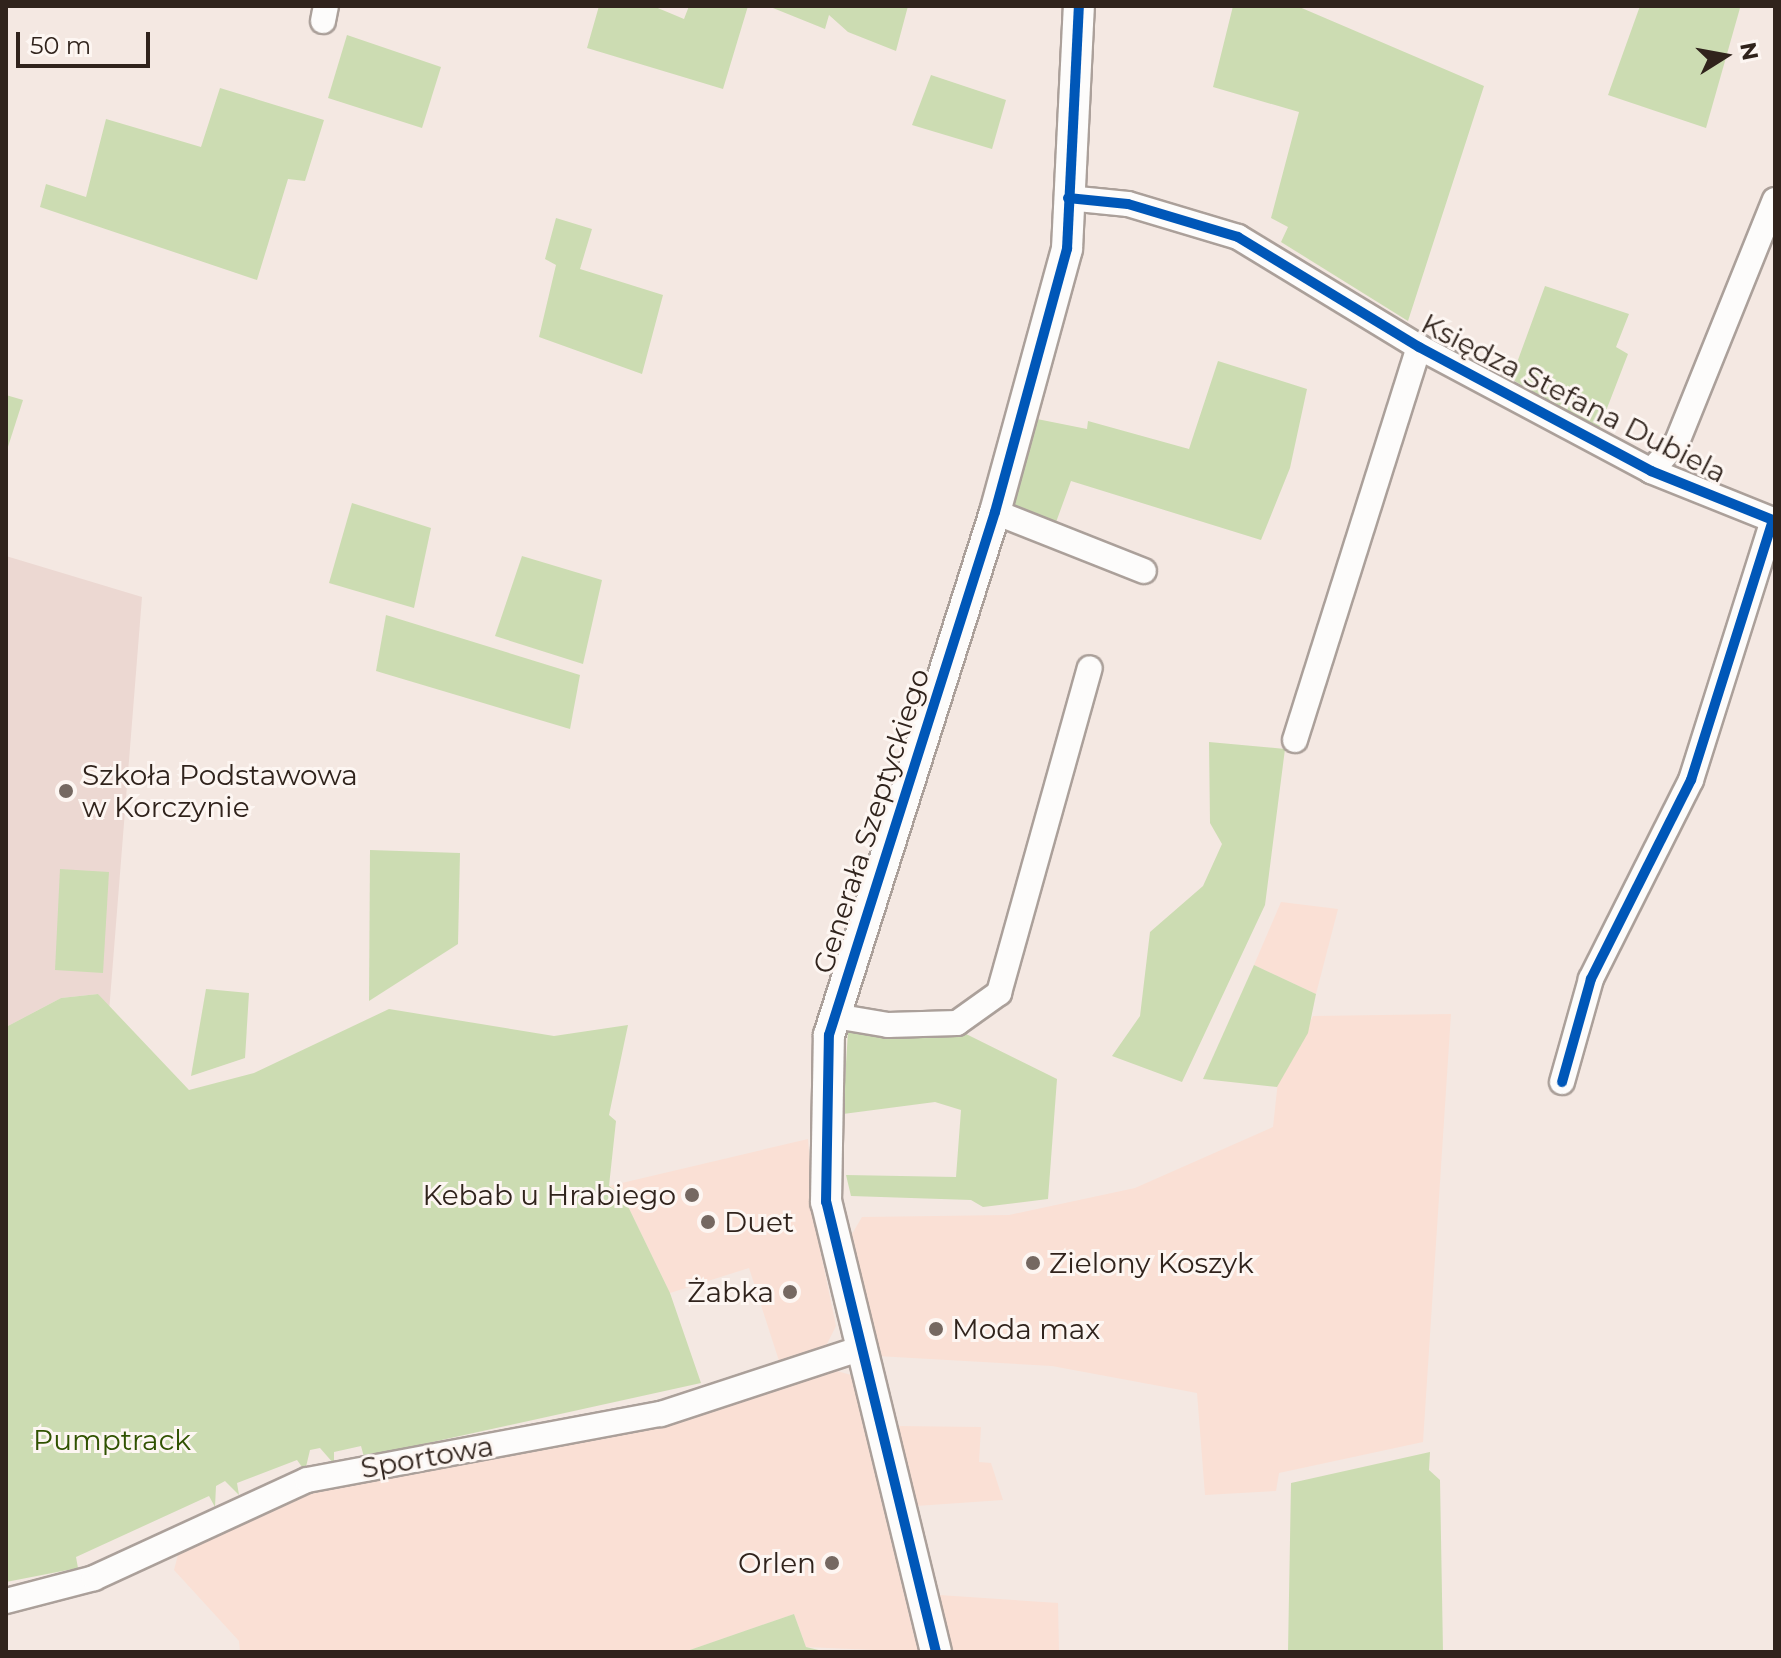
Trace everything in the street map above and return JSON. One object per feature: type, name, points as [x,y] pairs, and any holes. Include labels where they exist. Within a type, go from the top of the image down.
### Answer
[{"type":"main road","name":"Generała Szeptyckiego","points":[[936,1652],[859,1349],[826,1202],[822,1116],[835,1016],[995,512],[1067,249],[1079,6]]},
{"type":"street","name":"Księdza Stefana Dubiela","points":[[1068,198],[1128,204],[1238,237],[1419,347],[1651,471],[1774,520],[1691,780],[1591,979],[1562,1082]]},
{"type":"street","points":[[1651,471],[1677,442],[1775,200]]},
{"type":"street","points":[[1295,740],[1419,347]]},
{"type":"street","points":[[995,512],[1144,571]]},
{"type":"street","name":"Generała Szeptyckiego","points":[[835,1016],[888,1025],[957,1023],[999,993],[1090,668]]},
{"type":"street","name":"Sportowa","points":[[6,1601],[94,1578],[307,1480],[661,1414],[859,1349]]},
{"type":"shaded area","name":"Szkoła Podstawowa w Korczynie","points":[[6,556],[142,597],[109,1012],[98,994],[61,998],[6,1027]]},
{"type":"shaded area","points":[[1281,902],[1338,909],[1316,994],[1254,965]]},
{"type":"shaded area","points":[[1451,1014],[1423,1442],[1279,1473],[1276,1491],[1205,1495],[1197,1393],[1052,1366],[877,1356],[849,1239],[862,1217],[1009,1215],[1135,1188],[1273,1127],[1278,1081],[1313,1016]]},
{"type":"shaded area","points":[[808,1139],[815,1225],[836,1326],[827,1344],[780,1364],[749,1268],[670,1293],[623,1196],[609,1186]]},
{"type":"shaded area","points":[[837,1371],[851,1375],[918,1652],[806,1647],[794,1614],[684,1652],[240,1652],[239,1641],[174,1570],[180,1547],[305,1495],[684,1418]]},
{"type":"shaded area","points":[[895,1426],[981,1427],[979,1462],[991,1463],[1003,1500],[916,1506]]},
{"type":"shaded area","points":[[939,1595],[1058,1603],[1059,1652],[951,1652]]},
{"type":"green space","points":[[599,6],[653,6],[684,19],[689,6],[748,6],[723,89],[587,48]]},
{"type":"green space","points":[[768,6],[908,6],[896,51],[848,32],[829,15],[825,29]]},
{"type":"green space","points":[[1233,6],[1297,6],[1484,86],[1408,321],[1281,242],[1288,227],[1271,218],[1299,112],[1213,87]]},
{"type":"green space","points":[[1640,6],[1740,8],[1706,128],[1608,95]]},
{"type":"green space","points":[[347,35],[441,67],[422,128],[328,98]]},
{"type":"green space","points":[[931,75],[1006,100],[992,149],[912,125]]},
{"type":"green space","points":[[220,88],[324,120],[305,181],[288,179],[257,280],[40,207],[46,184],[86,197],[106,119],[201,147]]},
{"type":"green space","points":[[556,218],[592,229],[580,269],[663,295],[642,374],[539,337],[556,265],[545,259]]},
{"type":"green space","points":[[1545,286],[1629,314],[1616,347],[1628,354],[1599,429],[1511,379]]},
{"type":"green space","points":[[1218,361],[1307,389],[1290,468],[1261,540],[1071,481],[1055,525],[1009,508],[1037,419],[1087,429],[1088,421],[1189,449]]},
{"type":"green space","points":[[6,395],[23,400],[6,453]]},
{"type":"green space","points":[[352,503],[431,528],[414,608],[329,583]]},
{"type":"green space","points":[[522,556],[602,580],[583,664],[495,636]]},
{"type":"green space","points":[[386,615],[580,675],[570,729],[376,671]]},
{"type":"green space","points":[[1209,742],[1285,749],[1265,905],[1182,1082],[1112,1056],[1140,1016],[1150,932],[1203,886],[1222,844],[1210,823]]},
{"type":"green space","points":[[370,850],[460,853],[458,944],[369,1001]]},
{"type":"green space","points":[[60,869],[109,872],[103,973],[55,970]]},
{"type":"green space","points":[[1254,965],[1316,994],[1308,1033],[1277,1087],[1203,1079]]},
{"type":"green space","points":[[206,989],[249,993],[245,1058],[191,1076]]},
{"type":"green space","name":"Pumptrack","points":[[98,994],[189,1090],[254,1073],[389,1009],[554,1036],[628,1025],[609,1115],[616,1121],[609,1186],[623,1196],[670,1293],[701,1383],[364,1457],[361,1446],[334,1452],[334,1464],[320,1448],[310,1450],[305,1471],[297,1460],[237,1483],[239,1495],[225,1481],[216,1486],[215,1507],[209,1496],[76,1557],[78,1568],[6,1582],[6,1027],[61,998]]},
{"type":"green space","points":[[848,1031],[960,1031],[1057,1079],[1048,1199],[983,1207],[971,1200],[851,1196],[846,1175],[956,1177],[961,1110],[935,1102],[843,1114]]},
{"type":"green space","points":[[1430,1452],[1429,1470],[1440,1480],[1443,1652],[1288,1652],[1291,1483]]},
{"type":"green space","points":[[794,1614],[806,1647],[827,1652],[684,1652]]},
{"type":"cycle path","points":[[936,1652],[826,1202],[829,1035],[995,512],[1067,249],[1079,6]]},
{"type":"cycle path","points":[[1068,198],[1128,204],[1238,237],[1419,347],[1651,471],[1773,520],[1691,780],[1591,979],[1562,1082]]},
{"type":"place","name":"Szkoła Podstawowa w Korczynie","points":[[66,791]]},
{"type":"place","name":"Kebab u Hrabiego","points":[[692,1195]]},
{"type":"place","name":"Duet","points":[[708,1222]]},
{"type":"place","name":"Zielony Koszyk","points":[[1033,1263]]},
{"type":"place","name":"Żabka","points":[[790,1292]]},
{"type":"place","name":"Moda max","points":[[936,1329]]},
{"type":"place","name":"Orlen","points":[[832,1563]]}]
